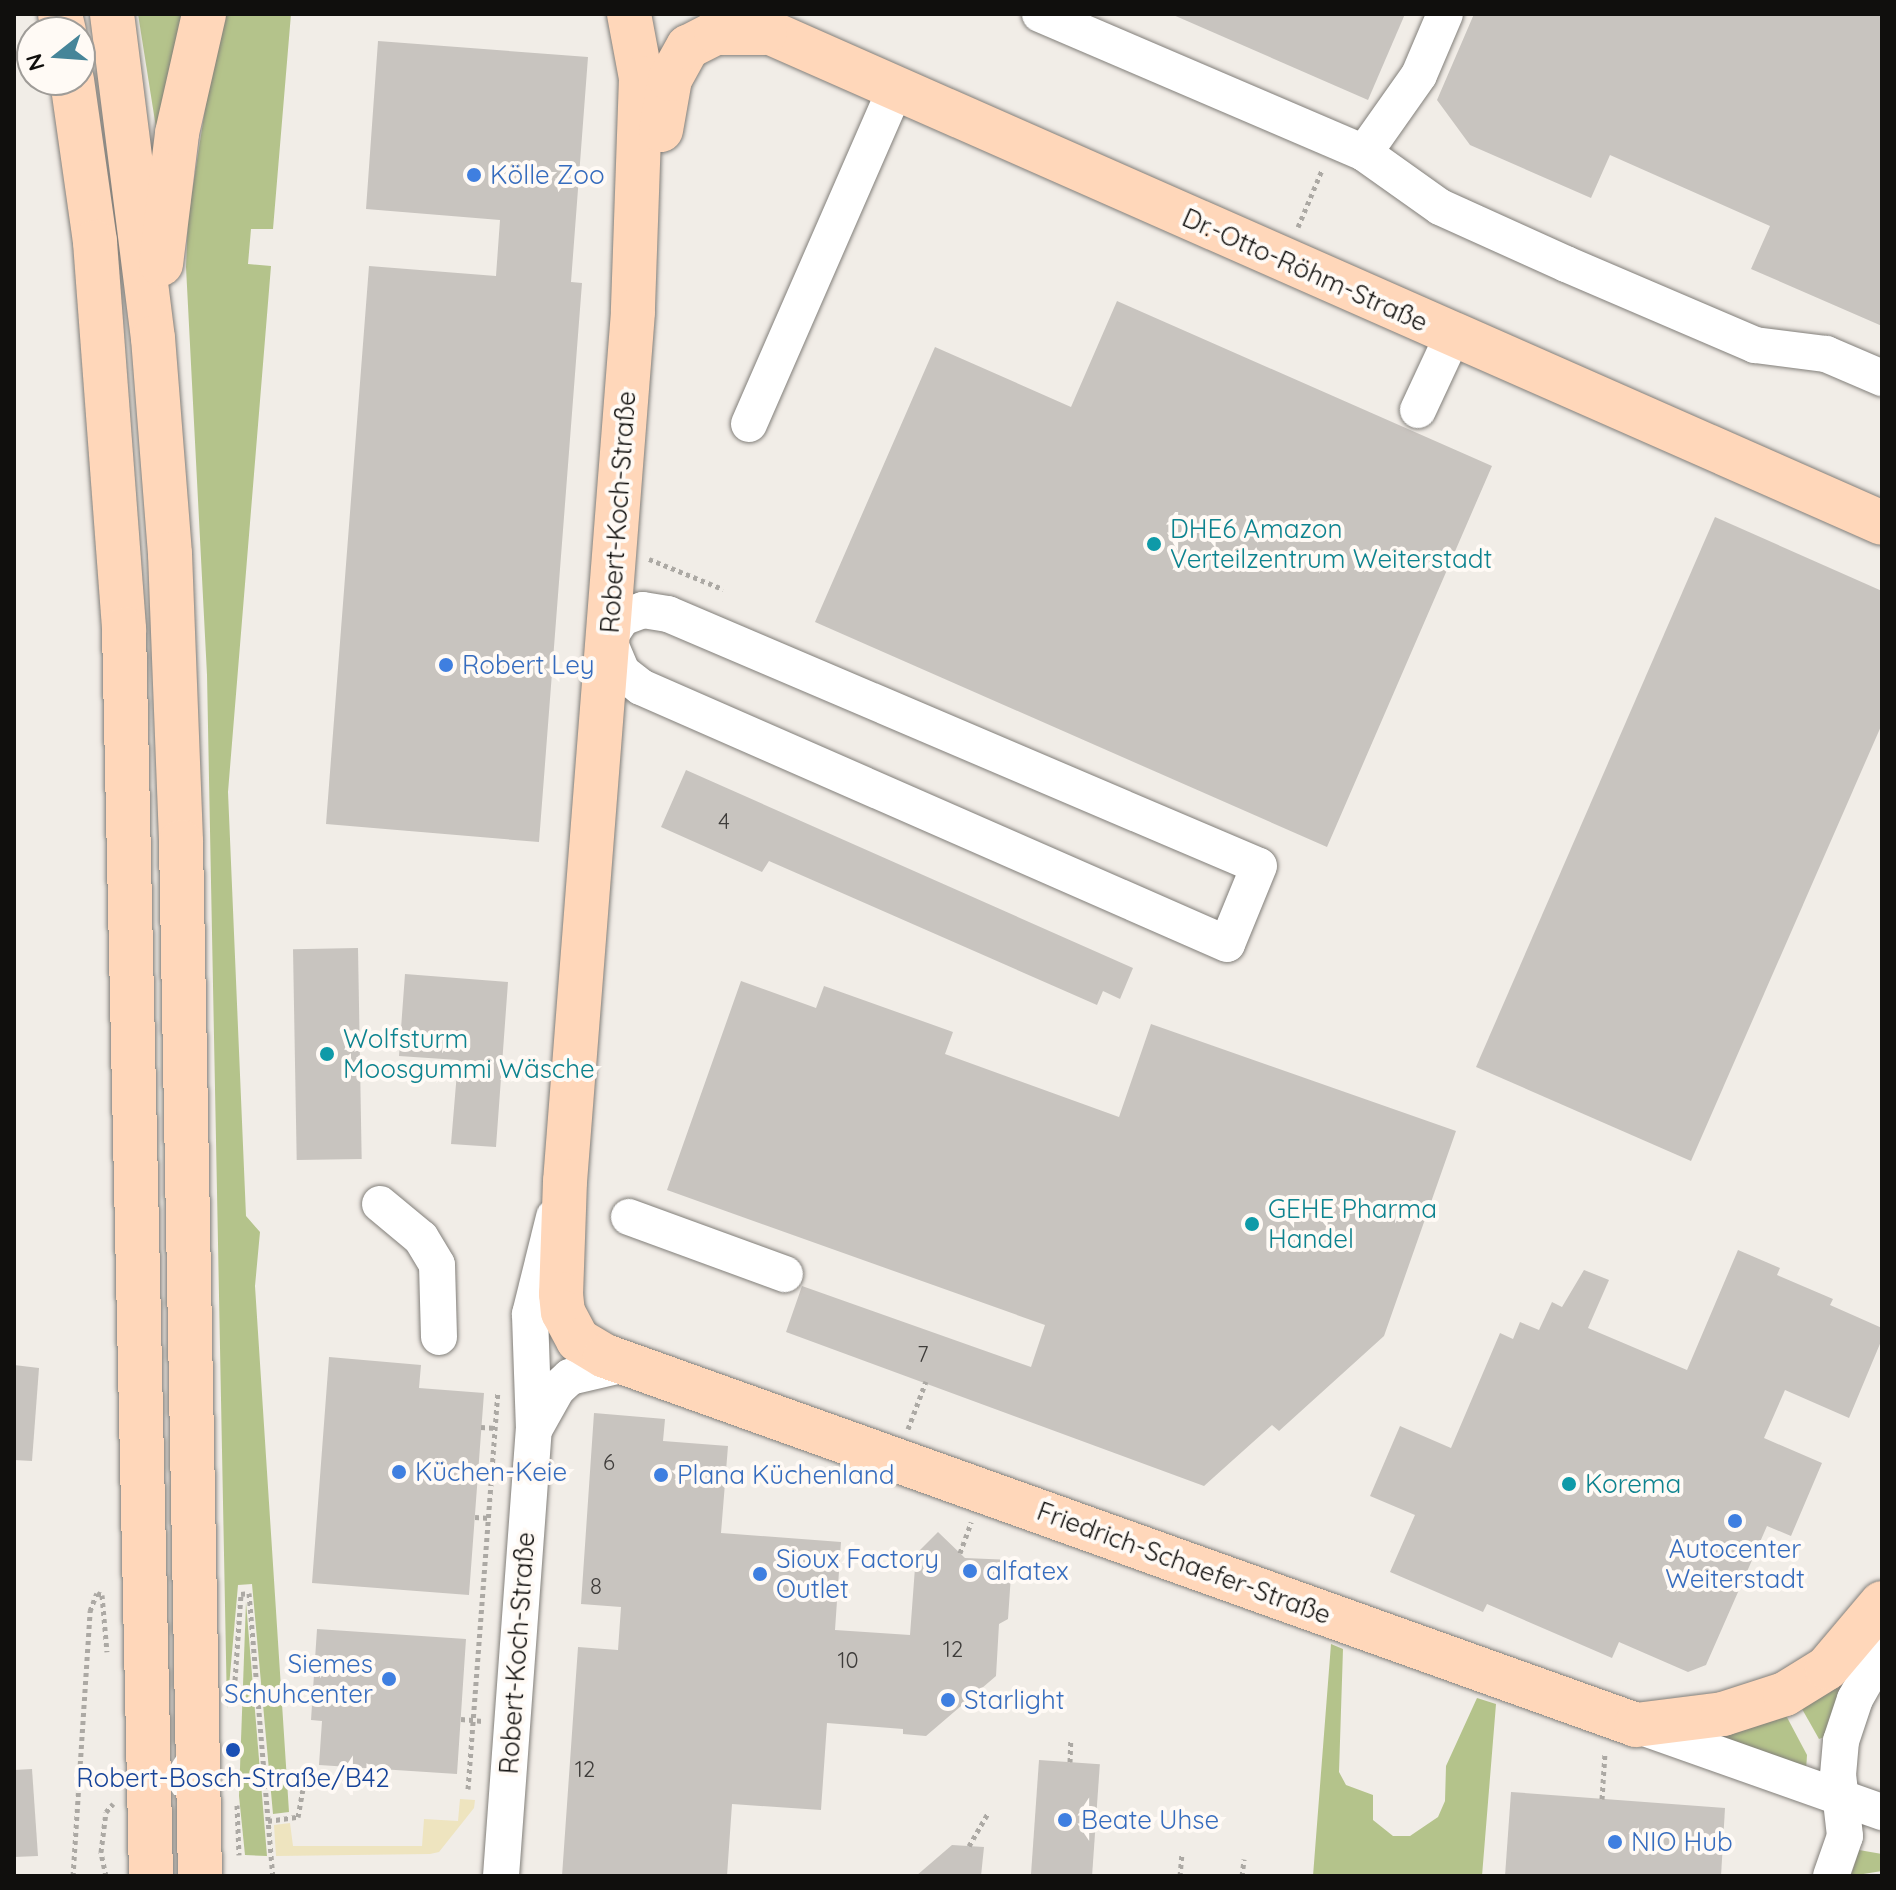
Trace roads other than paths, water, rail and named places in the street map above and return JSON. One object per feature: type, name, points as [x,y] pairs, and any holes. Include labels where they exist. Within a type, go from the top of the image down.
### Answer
[{"type":"main road","points":[[112,14],[153,338],[170,554],[181,842],[199,1864]]},
{"type":"main road","points":[[153,338],[177,133],[204,14]]},
{"type":"main road","points":[[633,312],[674,66],[703,37],[731,31],[746,23]]},
{"type":"main road","name":"Dr.-Otto-Röhm-Straße","points":[[746,23],[1882,523]]},
{"type":"main road","name":"Robert-Koch-Straße","points":[[626,1364],[578,1340],[563,1312],[565,1181],[633,312],[641,96],[633,24]]},
{"type":"main road","points":[[74,96],[95,242],[124,629],[151,1864]]},
{"type":"main road","name":"Friedrich-Schaefer-Straße","points":[[626,1364],[1622,1720]]},
{"type":"main road","points":[[1622,1720],[1723,1714],[1785,1694],[1827,1668],[1882,1603]]},
{"type":"street","points":[[1040,14],[1350,146],[1440,207],[1566,264],[1755,345],[1826,354],[1882,378]]},
{"type":"street","points":[[1350,146],[1419,75],[1445,14]]},
{"type":"street","points":[[749,424],[895,90]]},
{"type":"street","points":[[1418,410],[1453,335]]},
{"type":"street","points":[[631,613],[668,614],[1259,866],[1227,944],[641,687],[622,672],[608,639],[631,613]]},
{"type":"street","name":"Robert-Koch-Straße","points":[[501,1876],[534,1430],[530,1314],[565,1181]]},
{"type":"street","points":[[380,1204],[421,1238],[437,1265],[439,1337]]},
{"type":"street","points":[[629,1217],[785,1274]]},
{"type":"street","name":"Robert-Koch-Straße","points":[[534,1430],[563,1382],[582,1372],[626,1364]]},
{"type":"street","points":[[1831,1876],[1845,1836],[1841,1799],[1841,1741],[1855,1699],[1882,1651]]},
{"type":"street","name":"Friedrich-Schaefer-Straße","points":[[1622,1720],[1882,1812]]},
{"type":"place","name":"Kölle Zoo","points":[[474,175]]},
{"type":"place","name":"DHE6 Amazon Verteilzentrum Weiterstadt","points":[[1154,544]]},
{"type":"place","name":"Robert Ley","points":[[446,665]]},
{"type":"place","name":"Wolfsturm Moosgummi Wäsche","points":[[327,1054]]},
{"type":"place","name":"GEHE Pharma Handel","points":[[1252,1224]]},
{"type":"place","name":"Küchen-Keie","points":[[399,1472]]},
{"type":"place","name":"Plana Küchenland","points":[[661,1475]]},
{"type":"place","name":"Korema","points":[[1569,1484]]},
{"type":"place","name":"Autocenter Weiterstadt","points":[[1735,1521]]},
{"type":"place","name":"alfatex","points":[[970,1571]]},
{"type":"place","name":"Sioux Factory Outlet","points":[[760,1574]]},
{"type":"place","name":"Siemes Schuhcenter","points":[[389,1679]]},
{"type":"place","name":"Starlight","points":[[948,1700]]},
{"type":"place","name":"Robert-Bosch-Straße/B42","points":[[233,1750]]},
{"type":"place","name":"Beate Uhse","points":[[1065,1820]]},
{"type":"place","name":"NIO Hub","points":[[1615,1842]]}]
